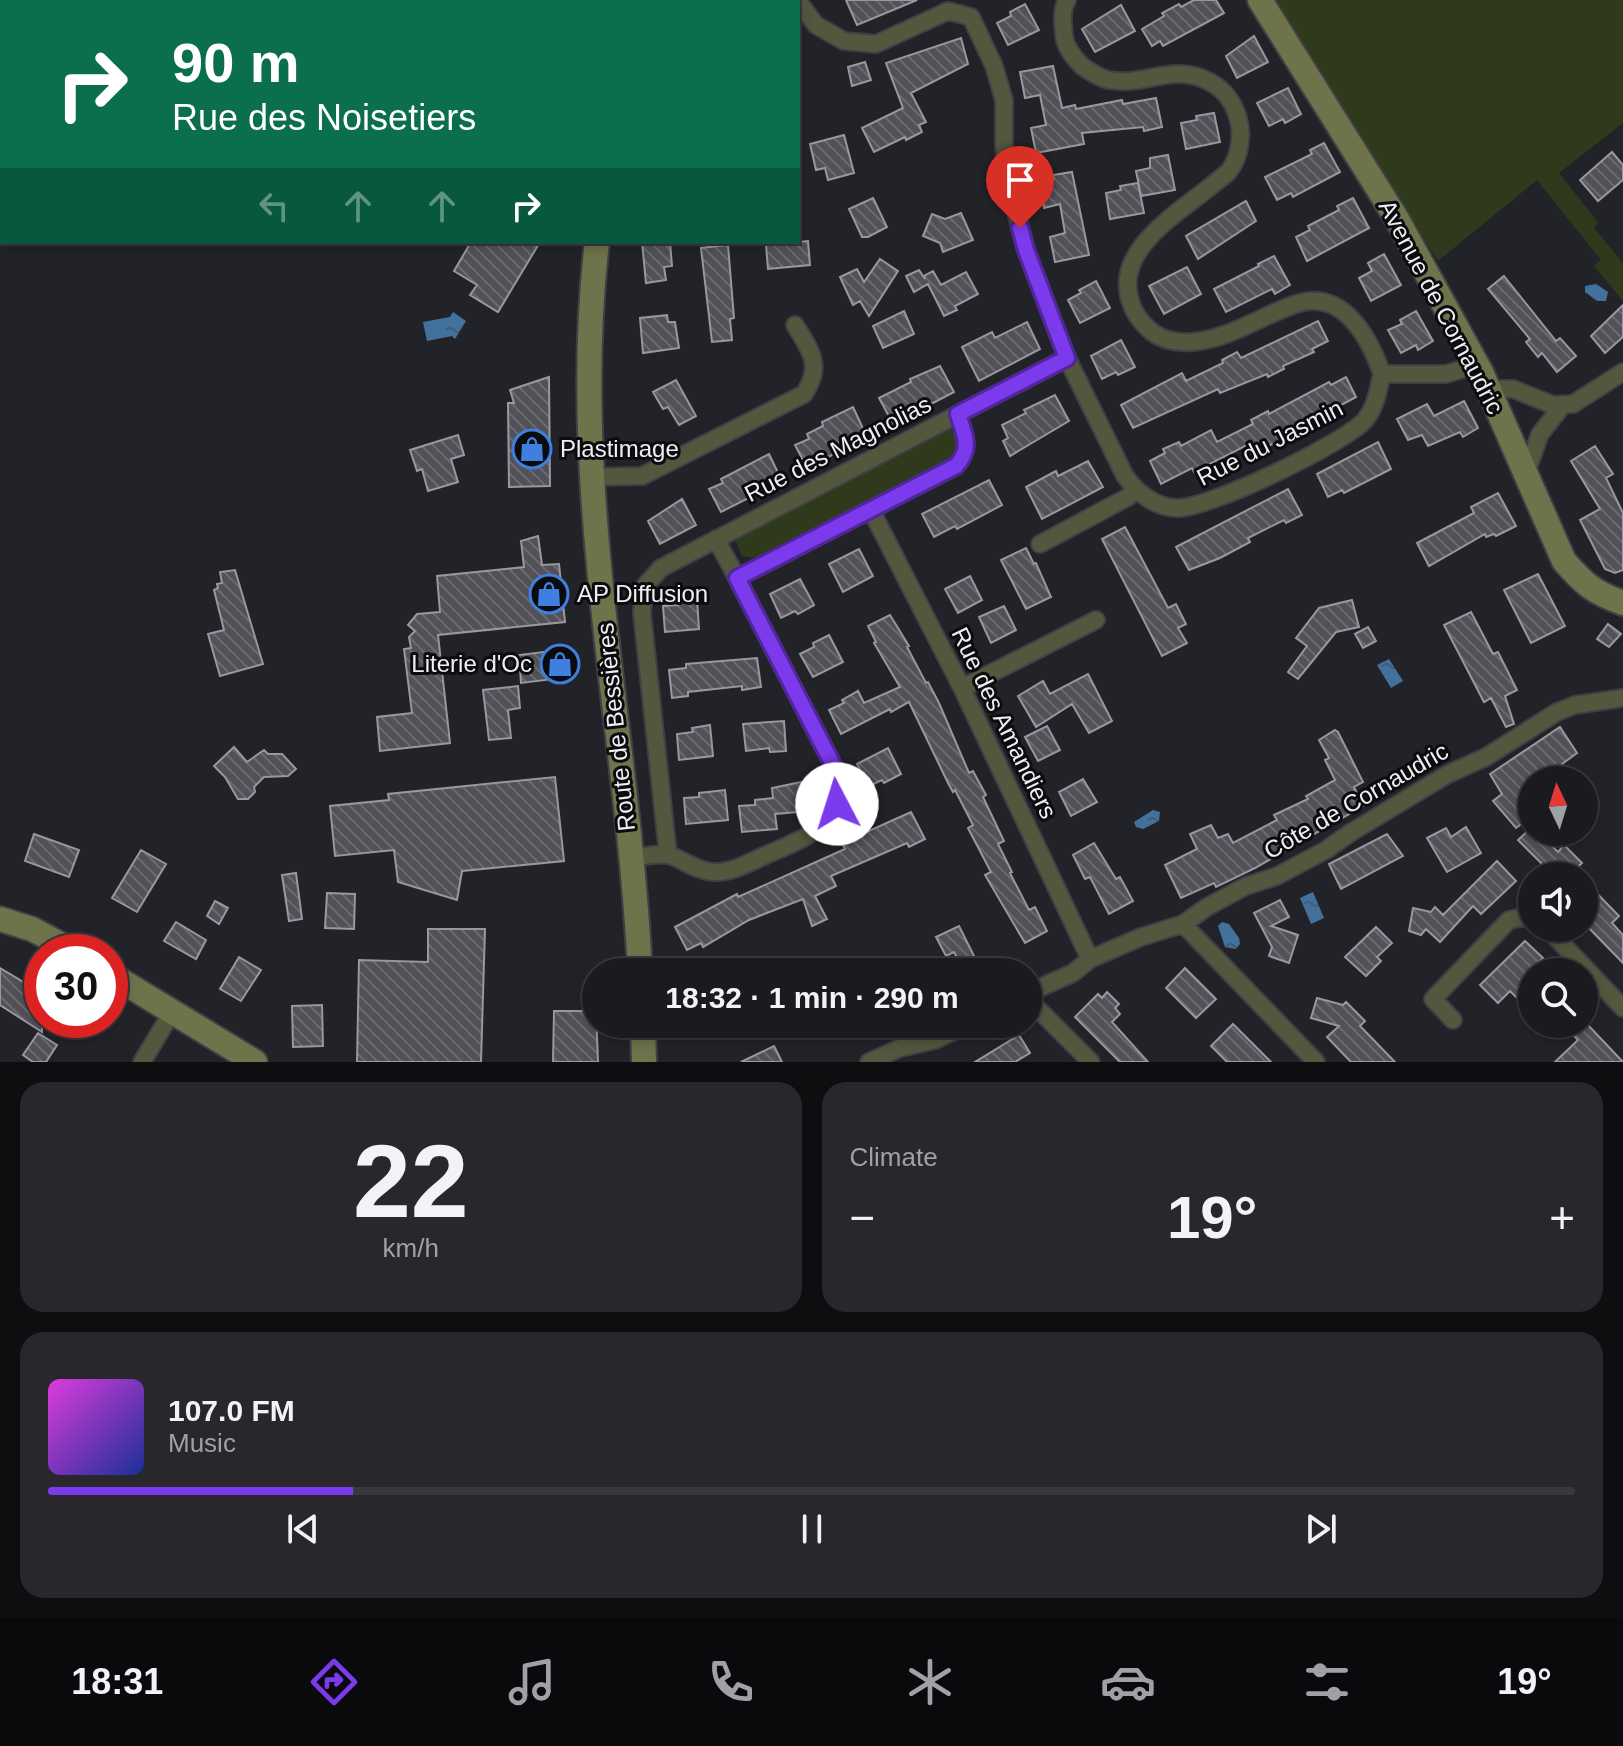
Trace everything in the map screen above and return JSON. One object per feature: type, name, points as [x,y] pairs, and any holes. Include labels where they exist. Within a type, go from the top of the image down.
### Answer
[{"type":"street","points":[[1067,0],[1063,7],[1064,41],[1075,59],[1088,71],[1108,80],[1131,80],[1178,72],[1198,76],[1222,88],[1234,105],[1240,124],[1241,144],[1230,170],[1139,249],[1127,275],[1127,293],[1134,311],[1152,332],[1175,343],[1211,340],[1295,304],[1318,300],[1339,309],[1358,324],[1372,345],[1382,374],[1446,374],[1476,365]]},
{"type":"street","name":"Avenue de Cornaudric","points":[[1260,0],[1397,219],[1488,389],[1564,561],[1598,594],[1623,603]]},
{"type":"street","points":[[800,4],[816,25],[844,41],[876,44],[948,11],[971,17],[994,66],[1004,100],[1004,145],[1009,185],[1026,250],[1067,358],[1135,490],[1128,497],[1040,544]]},
{"type":"street","name":"Route de Bessières","points":[[597,244],[590,346],[592,477],[639,958]]},
{"type":"street","points":[[592,477],[642,476],[804,394],[814,379],[813,353],[795,325]]},
{"type":"street","name":"Rue des Magnolias","points":[[668,855],[642,613],[644,587],[661,568],[1067,358]]},
{"type":"street","points":[[1488,389],[1513,389],[1542,402],[1573,404],[1623,372]]},
{"type":"street","name":"Rue du Jasmin","points":[[1135,490],[1160,505],[1175,508],[1196,507],[1250,485],[1343,437],[1363,423],[1372,411],[1382,374]]},
{"type":"street","points":[[1526,473],[1540,434],[1563,405]]},
{"type":"street","points":[[737,578],[956,466],[965,456],[967,445],[958,414]]},
{"type":"street","name":"Rue des Amandiers","points":[[871,510],[962,688],[1090,959]]},
{"type":"street","points":[[630,858],[668,855],[689,867],[714,872],[730,870],[805,838],[823,826],[837,804],[840,782],[833,765],[716,539]]},
{"type":"street","points":[[962,688],[1096,620]]},
{"type":"street","name":"Côte de Cornaudric","points":[[1042,987],[1073,973],[1090,959],[1141,937],[1183,924],[1246,886],[1277,876],[1326,850],[1436,781],[1486,757],[1557,712],[1575,705],[1623,698]]},
{"type":"street","points":[[1453,1020],[1433,999],[1509,920],[1518,918]]},
{"type":"street","points":[[0,919],[41,934]]},
{"type":"street","points":[[1183,924],[1316,1062]]},
{"type":"street","points":[[1560,942],[1623,1008]]},
{"type":"street","points":[[128,985],[255,1062]]},
{"type":"street","points":[[142,1062],[172,1012]]},
{"type":"street","points":[[1042,1013],[1091,1062]]},
{"type":"street","points":[[643,1038],[644,1062]]},
{"type":"street","points":[[869,1062],[900,1048],[939,1038]]},
{"type":"green space","points":[[1274,0],[1623,0],[1623,123],[1559,173],[1598,222],[1594,228],[1623,263],[1623,301],[1594,266],[1601,260],[1537,180],[1438,261]]},
{"type":"green space","points":[[938,429],[952,430],[960,445],[957,455],[754,558],[742,556],[735,540],[742,532]]},
{"type":"water","points":[[1596,284],[1608,292],[1606,301],[1597,301],[1585,292],[1585,286]]},
{"type":"water","points":[[453,312],[466,321],[455,339],[452,336],[427,341],[423,322],[450,317]]},
{"type":"water","points":[[1389,659],[1403,681],[1391,688],[1377,665]]},
{"type":"water","points":[[1153,810],[1160,812],[1159,821],[1143,829],[1136,827],[1134,822]]},
{"type":"water","points":[[1313,892],[1324,918],[1311,924],[1300,898]]},
{"type":"water","points":[[1222,922],[1229,924],[1239,938],[1240,944],[1236,949],[1225,947],[1218,926]]},
{"type":"building","points":[[846,0],[917,0],[857,25]]},
{"type":"building","points":[[1194,0],[1216,0],[1224,13],[1163,46],[1160,41],[1152,46],[1142,29],[1164,16],[1162,13]]},
{"type":"building","points":[[1025,4],[1039,30],[1008,45],[997,23]]},
{"type":"building","points":[[1121,5],[1135,31],[1095,52],[1082,29]]},
{"type":"building","points":[[1254,36],[1268,62],[1237,78],[1226,56]]},
{"type":"building","points":[[961,38],[968,64],[911,93],[926,122],[919,125],[922,132],[874,152],[862,128],[903,108],[886,63]]},
{"type":"building","points":[[865,62],[871,80],[852,86],[848,67]]},
{"type":"building","points":[[1053,66],[1062,108],[1075,105],[1076,109],[1122,100],[1123,104],[1156,98],[1162,127],[1144,131],[1143,127],[1082,133],[1084,144],[1036,153],[1031,128],[1046,125],[1040,95],[1025,98],[1020,72]]},
{"type":"building","points":[[1288,88],[1301,114],[1285,123],[1283,119],[1269,126],[1257,103]]},
{"type":"building","points":[[1214,113],[1220,142],[1186,149],[1181,123]]},
{"type":"building","points":[[844,135],[854,173],[828,180],[825,168],[816,170],[810,144]]},
{"type":"building","points":[[1324,143],[1340,172],[1293,197],[1291,193],[1277,200],[1265,177],[1312,154],[1310,150]]},
{"type":"building","points":[[1612,152],[1623,165],[1623,180],[1598,201],[1580,180]]},
{"type":"building","points":[[1168,155],[1175,190],[1141,196],[1136,171],[1150,168],[1150,158]]},
{"type":"building","points":[[1072,172],[1089,255],[1055,262],[1050,237],[1065,233],[1060,204],[1044,208],[1039,183],[1054,179],[1053,175]]},
{"type":"building","points":[[1138,183],[1144,213],[1110,219],[1106,193],[1121,190],[1120,186]]},
{"type":"building","points":[[873,198],[887,227],[862,237],[849,209]]},
{"type":"building","points":[[1353,198],[1369,228],[1307,261],[1296,237],[1310,230],[1308,226],[1339,210],[1337,206]]},
{"type":"building","points":[[1246,201],[1256,221],[1198,259],[1186,236]]},
{"type":"building","points":[[961,213],[973,240],[943,252],[940,243],[923,236],[932,214],[945,219]]},
{"type":"building","points":[[808,241],[810,265],[768,269],[766,245]]},
{"type":"building","points":[[470,244],[539,244],[498,312],[470,295],[477,285],[454,271]]},
{"type":"building","points":[[642,244],[670,244],[672,266],[664,267],[666,280],[646,283]]},
{"type":"building","points":[[728,245],[734,318],[730,319],[732,340],[712,342],[701,248]]},
{"type":"building","points":[[1384,254],[1401,285],[1371,301],[1359,278],[1372,271],[1368,263]]},
{"type":"building","points":[[1274,256],[1290,285],[1275,294],[1272,289],[1226,312],[1214,289]]},
{"type":"building","points":[[880,259],[898,271],[869,316],[860,301],[853,305],[840,277],[857,269],[864,282]]},
{"type":"building","points":[[1187,267],[1201,294],[1164,314],[1149,286]]},
{"type":"building","points":[[919,270],[925,279],[924,276],[933,271],[941,285],[966,272],[978,294],[955,306],[957,310],[944,316],[928,284],[914,292],[906,276]]},
{"type":"building","points":[[1504,276],[1556,341],[1560,338],[1576,356],[1557,372],[1542,353],[1538,357],[1526,342],[1530,339],[1488,289]]},
{"type":"building","points":[[1096,281],[1110,308],[1080,323],[1068,300]]},
{"type":"building","points":[[1623,305],[1623,337],[1605,353],[1591,336]]},
{"type":"building","points":[[904,311],[914,334],[883,348],[873,326]]},
{"type":"building","points":[[1416,311],[1433,341],[1418,350],[1416,345],[1401,353],[1388,330],[1402,324],[1400,320]]},
{"type":"building","points":[[667,315],[668,322],[675,322],[679,348],[643,353],[640,318]]},
{"type":"building","points":[[1318,321],[1328,341],[1268,377],[1267,374],[1220,393],[1218,389],[1133,428],[1121,405],[1182,373],[1186,381],[1223,363],[1222,360],[1237,352],[1241,358]]},
{"type":"building","points":[[1027,322],[1040,349],[979,381],[962,347],[992,332],[995,338]]},
{"type":"building","points":[[1121,340],[1135,367],[1102,379],[1091,356]]},
{"type":"building","points":[[940,366],[954,392],[893,424],[879,398],[911,382],[910,379]]},
{"type":"building","points":[[549,377],[550,486],[509,487],[508,403],[514,403],[510,390]]},
{"type":"building","points":[[1346,377],[1356,397],[1311,421],[1313,425],[1251,454],[1247,445],[1194,472],[1192,468],[1161,484],[1150,461],[1165,453],[1163,449],[1179,442],[1181,446],[1211,430],[1217,442],[1253,424],[1251,420],[1268,411],[1269,414],[1329,382],[1331,385]]},
{"type":"building","points":[[676,380],[696,416],[679,425],[668,407],[663,409],[653,392]]},
{"type":"building","points":[[1055,395],[1069,421],[1010,456],[1003,441],[1008,438],[1002,425]]},
{"type":"building","points":[[1464,401],[1478,428],[1463,437],[1460,432],[1428,446],[1422,435],[1408,440],[1397,419],[1427,404],[1434,416]]},
{"type":"building","points":[[853,407],[867,437],[807,468],[795,445],[809,439],[807,434],[823,426],[822,422]]},
{"type":"building","points":[[458,435],[464,455],[451,459],[458,482],[428,491],[422,469],[417,471],[410,450]]},
{"type":"building","points":[[1378,442],[1391,469],[1344,493],[1342,490],[1328,497],[1317,474]]},
{"type":"building","points":[[1595,446],[1613,474],[1606,478],[1623,513],[1623,570],[1615,573],[1605,569],[1580,520],[1600,509],[1571,461]]},
{"type":"building","points":[[769,454],[782,481],[721,512],[709,489],[723,483],[721,479]]},
{"type":"building","points":[[1088,461],[1103,487],[1042,519],[1026,487],[1056,471],[1058,476]]},
{"type":"building","points":[[989,480],[1002,505],[957,529],[955,526],[934,537],[922,514]]},
{"type":"building","points":[[1288,489],[1302,515],[1286,523],[1284,520],[1248,538],[1250,542],[1220,558],[1189,570],[1176,547]]},
{"type":"building","points":[[1498,493],[1516,526],[1496,536],[1486,537],[1485,534],[1429,566],[1417,543],[1474,513],[1471,507]]},
{"type":"building","points":[[682,499],[696,525],[660,544],[648,521]]},
{"type":"building","points":[[1125,527],[1168,608],[1176,604],[1186,624],[1178,628],[1187,643],[1162,656],[1102,539]]},
{"type":"building","points":[[538,536],[542,565],[559,564],[565,622],[438,635],[450,743],[380,751],[377,717],[412,713],[404,649],[411,648],[409,637],[415,631],[408,625],[417,614],[440,612],[437,576],[524,567],[521,541]]},
{"type":"building","points":[[1026,548],[1051,597],[1026,609],[1001,560]]},
{"type":"building","points":[[859,549],[873,576],[843,592],[829,564]]},
{"type":"building","points":[[235,570],[263,664],[220,676],[208,634],[224,630],[214,590],[218,588],[217,584],[222,583],[220,572]]},
{"type":"building","points":[[1538,574],[1565,626],[1531,643],[1504,590]]},
{"type":"building","points":[[970,576],[982,600],[958,613],[945,589]]},
{"type":"building","points":[[800,579],[814,605],[798,614],[795,611],[781,618],[770,594]]},
{"type":"building","points":[[697,599],[699,629],[665,632],[663,606]]},
{"type":"building","points":[[1352,600],[1359,627],[1336,632],[1298,679],[1288,672],[1307,646],[1296,638],[1319,608]]},
{"type":"building","points":[[1004,606],[1016,630],[991,643],[979,617]]},
{"type":"building","points":[[1471,612],[1493,654],[1498,652],[1517,690],[1505,696],[1514,724],[1506,727],[1491,698],[1484,702],[1444,625]]},
{"type":"building","points":[[890,615],[939,703],[969,773],[973,771],[986,795],[983,797],[1004,841],[998,844],[1010,873],[1029,910],[1035,907],[1047,931],[1025,943],[985,875],[991,872],[968,828],[973,825],[955,790],[953,792],[948,783],[909,702],[841,734],[829,710],[858,691],[864,703],[900,687],[874,643],[868,626]]},
{"type":"building","points":[[1608,624],[1621,634],[1609,647],[1597,639]]},
{"type":"building","points":[[1368,627],[1376,641],[1363,648],[1355,634]]},
{"type":"building","points":[[829,635],[843,662],[813,677],[800,654]]},
{"type":"building","points":[[567,649],[570,677],[521,683],[519,655]]},
{"type":"building","points":[[757,658],[761,687],[688,692],[688,696],[672,698],[669,670],[686,668],[686,664]]},
{"type":"building","points":[[1088,674],[1112,721],[1089,733],[1072,704],[1036,727],[1018,696],[1043,681],[1050,694]]},
{"type":"building","points":[[518,686],[520,708],[508,710],[511,738],[489,740],[483,690]]},
{"type":"building","points":[[784,721],[786,751],[770,752],[769,748],[746,751],[743,724]]},
{"type":"building","points":[[710,725],[713,756],[679,760],[677,734]]},
{"type":"building","points":[[1047,726],[1060,750],[1038,761],[1025,737]]},
{"type":"building","points":[[1560,727],[1577,753],[1563,766],[1518,766],[1516,828],[1493,801],[1502,794],[1490,774]]},
{"type":"building","points":[[1335,730],[1363,782],[1354,787],[1363,806],[1255,868],[1216,887],[1214,883],[1181,898],[1165,865],[1197,849],[1190,834],[1211,825],[1218,838],[1228,834],[1233,843],[1277,820],[1274,815],[1308,799],[1306,796],[1335,780],[1325,760],[1329,758],[1319,740]]},
{"type":"building","points":[[234,747],[247,762],[264,750],[268,754],[282,754],[296,769],[288,776],[264,777],[248,799],[238,799],[225,777],[214,766]]},
{"type":"building","points":[[888,748],[901,774],[884,783],[882,780],[869,786],[857,764]]},
{"type":"building","points":[[555,777],[564,861],[462,871],[457,900],[398,882],[394,850],[335,856],[330,806],[389,800],[388,794]]},
{"type":"building","points":[[1083,779],[1097,802],[1071,816],[1059,792]]},
{"type":"building","points":[[806,781],[809,811],[775,814],[777,829],[742,832],[739,806],[755,805],[755,800],[773,798],[772,788]]},
{"type":"building","points":[[725,790],[728,820],[686,824],[684,798]]},
{"type":"building","points":[[911,812],[925,839],[909,847],[907,843],[831,876],[836,886],[815,896],[827,919],[812,926],[803,899],[749,920],[703,947],[701,943],[687,950],[675,927],[737,894],[738,897],[845,849],[842,843]]},
{"type":"building","points":[[1466,827],[1481,853],[1447,872],[1427,838],[1446,828],[1451,837]]},
{"type":"building","points":[[34,834],[79,850],[69,877],[25,861]]},
{"type":"building","points":[[1387,834],[1403,856],[1341,889],[1329,864]]},
{"type":"building","points":[[1094,843],[1116,879],[1120,877],[1133,901],[1109,914],[1090,877],[1085,879],[1073,855]]},
{"type":"building","points":[[1524,846],[1552,846],[1558,852],[1565,846],[1581,862],[1540,862]]},
{"type":"building","points":[[141,850],[166,864],[137,912],[112,898]]},
{"type":"building","points":[[1497,861],[1516,881],[1481,914],[1473,906],[1440,942],[1426,929],[1421,935],[1409,931],[1413,908],[1431,912],[1435,907],[1443,915]]},
{"type":"building","points":[[296,873],[302,919],[289,921],[282,875]]},
{"type":"building","points":[[327,893],[355,894],[354,929],[325,928]]},
{"type":"building","points":[[1598,894],[1619,916],[1612,923],[1623,935],[1623,963],[1598,937]]},
{"type":"building","points":[[1280,900],[1289,917],[1271,926],[1298,935],[1289,963],[1269,956],[1272,947],[1254,913]]},
{"type":"building","points":[[215,901],[228,908],[219,924],[207,916]]},
{"type":"building","points":[[176,922],[206,940],[196,959],[164,941]]},
{"type":"building","points":[[959,926],[975,958],[957,958],[954,952],[946,956],[936,937]]},
{"type":"building","points":[[1376,927],[1392,943],[1377,957],[1381,961],[1366,976],[1345,957]]},
{"type":"building","points":[[428,929],[485,929],[481,1062],[357,1062],[359,960],[428,962]]},
{"type":"building","points":[[1524,942],[1543,958],[1518,958],[1518,999],[1510,991],[1498,1003],[1480,985]]},
{"type":"building","points":[[239,957],[261,970],[241,1001],[220,989]]},
{"type":"building","points":[[0,968],[24,982],[24,1020],[0,1005]]},
{"type":"building","points":[[1185,968],[1216,999],[1196,1018],[1166,988]]},
{"type":"building","points":[[1107,992],[1119,1004],[1115,1008],[1120,1014],[1112,1022],[1148,1062],[1120,1062],[1075,1017],[1098,994],[1102,998]]},
{"type":"building","points":[[1317,998],[1343,1005],[1346,1002],[1365,1021],[1360,1026],[1395,1062],[1351,1062],[1327,1037],[1339,1026],[1311,1018]]},
{"type":"building","points":[[322,1005],[323,1046],[293,1047],[292,1006]]},
{"type":"building","points":[[554,1011],[582,1011],[582,1038],[597,1038],[598,1062],[553,1062]]},
{"type":"building","points":[[1233,1024],[1271,1062],[1227,1062],[1211,1046]]},
{"type":"building","points":[[1598,1036],[1623,1062],[1555,1062],[1578,1040],[1576,1038]]},
{"type":"building","points":[[35,1038],[46,1038],[57,1045],[46,1062],[33,1062],[23,1055]]},
{"type":"building","points":[[1014,1038],[1021,1038],[1030,1053],[1015,1062],[975,1062]]},
{"type":"building","points":[[774,1046],[782,1062],[741,1062]]},
{"type":"place","name":"Plastimage","points":[[532,449]]},
{"type":"place","name":"AP Diffusion","points":[[549,594]]},
{"type":"place","name":"Literie d'Oc","points":[[560,664]]},
{"type":"route","points":[[837,804],[840,782],[833,765],[737,578],[956,466],[965,456],[967,445],[958,414],[1067,358],[1020,228]]}]
